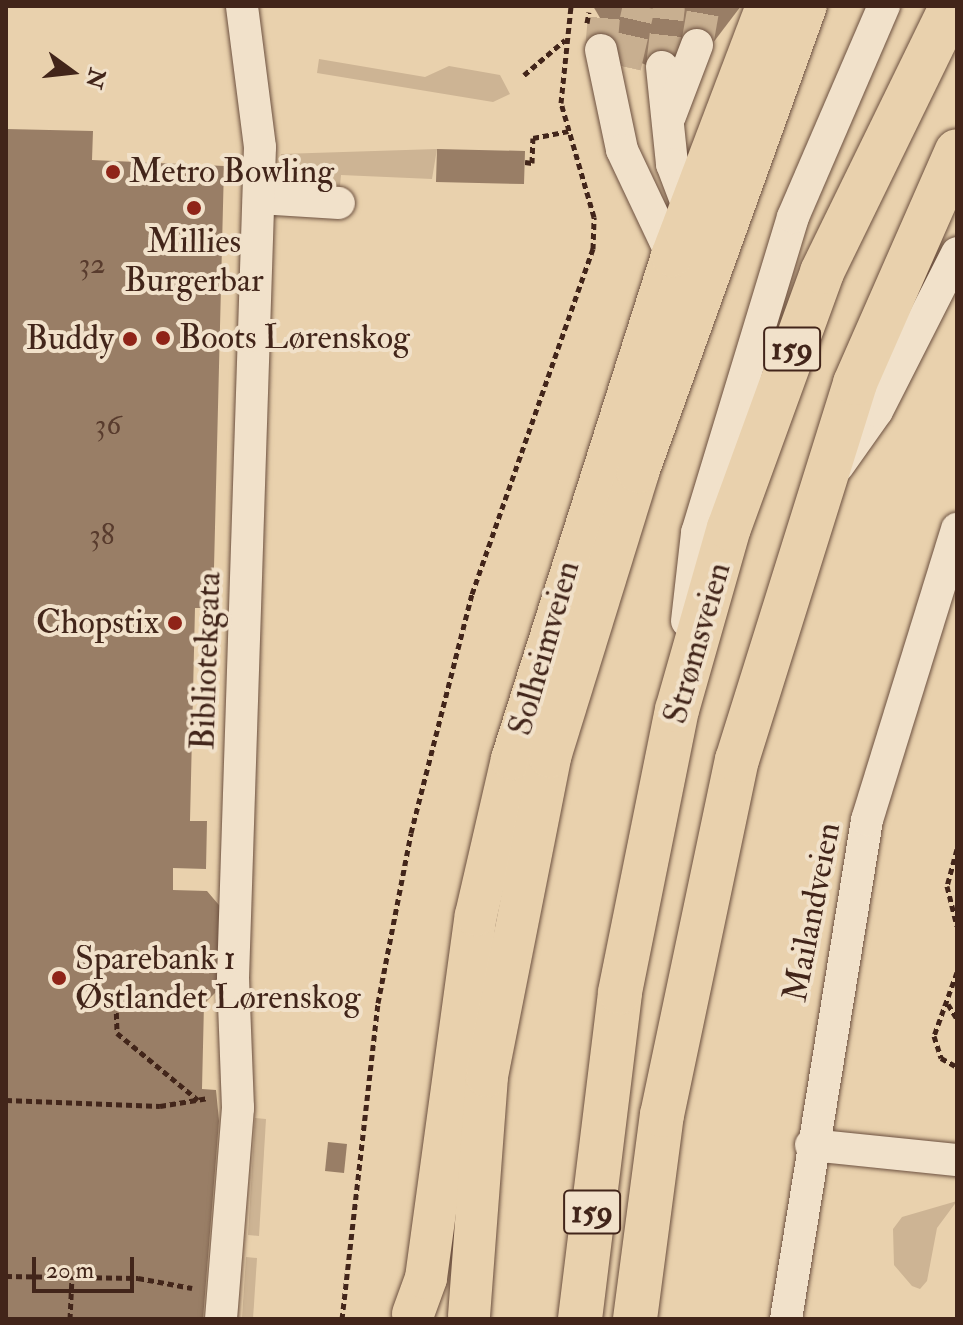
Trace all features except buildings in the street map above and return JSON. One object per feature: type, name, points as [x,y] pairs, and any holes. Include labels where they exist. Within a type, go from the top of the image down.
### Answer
[{"type":"highway","name":"Strømsveien","points":[[580,1319],[620,992],[677,710],[729,528],[822,272],[952,6]]},
{"type":"highway","name":"Strømsveien","points":[[635,1319],[662,1115],[713,862],[817,495],[855,383],[957,151]]},
{"type":"main road","name":"Solheimveien","points":[[410,1317],[426,1278],[461,1009],[497,819],[553,611],[688,207],[767,6]]},
{"type":"main road","name":"Solheimveien","points":[[471,1317],[487,1076],[532,832],[590,617],[711,266],[806,6]]},
{"type":"main road","points":[[410,1317],[441,1307],[471,1317]]},
{"type":"street","name":"Bibliotekgata","points":[[221,1319],[238,1108],[233,978],[260,147],[242,6]]},
{"type":"street","points":[[677,710],[697,533],[793,217],[884,6]]},
{"type":"street","points":[[669,119],[697,45]]},
{"type":"street","points":[[613,58],[611,102],[622,150],[672,256]]},
{"type":"street","points":[[662,67],[672,164],[711,266]]},
{"type":"street","points":[[259,198],[339,203]]},
{"type":"street","points":[[817,495],[877,411],[957,253]]},
{"type":"street","name":"Mailandveien","points":[[786,1319],[811,1145],[867,820],[957,529]]},
{"type":"street","points":[[811,1145],[957,1160]]},
{"type":"path","points":[[342,1319],[378,1003],[411,833],[472,594],[593,249],[594,217],[568,131],[565,39],[570,7]]},
{"type":"path","points":[[524,75],[565,39]]},
{"type":"path","points":[[525,162],[532,163],[533,138],[568,131]]},
{"type":"path","points":[[957,849],[947,886],[957,926]]},
{"type":"path","points":[[957,972],[934,1036],[941,1058],[957,1067]]},
{"type":"path","points":[[116,1003],[117,1033],[198,1100]]},
{"type":"path","points":[[948,1004],[957,1019]]},
{"type":"path","points":[[6,1100],[160,1106],[209,1098],[209,1088]]},
{"type":"path","points":[[6,1276],[72,1276],[198,1289]]},
{"type":"path","points":[[70,1319],[72,1276]]},
{"type":"shaded area","points":[[319,59],[425,77],[449,66],[500,75],[510,94],[493,102],[317,73]]},
{"type":"shaded area","points":[[437,149],[432,179],[341,175],[340,186],[308,186],[280,165],[281,154]]},
{"type":"shaded area","points":[[255,1118],[266,1119],[259,1236],[248,1235]]},
{"type":"shaded area","points":[[957,1201],[937,1228],[927,1281],[920,1289],[912,1286],[894,1265],[893,1229],[902,1217]]},
{"type":"shaded area","points":[[246,1257],[257,1258],[253,1319],[242,1319]]},
{"type":"tunnel","points":[[601,50],[605,6]]},
{"type":"tunnel","points":[[625,67],[639,6]]},
{"type":"tunnel","points":[[662,67],[669,6]]},
{"type":"tunnel","points":[[697,45],[704,6]]},
{"type":"place","name":"Metro Bowling","points":[[113,172]]},
{"type":"place","name":"Millies Burgerbar","points":[[194,208]]},
{"type":"place","name":"Boots Lørenskog","points":[[163,338]]},
{"type":"place","name":"Buddy","points":[[130,339]]},
{"type":"place","name":"Chopstix","points":[[175,623]]},
{"type":"place","name":"Sparebank 1 Østlandet Lørenskog","points":[[59,978]]}]
